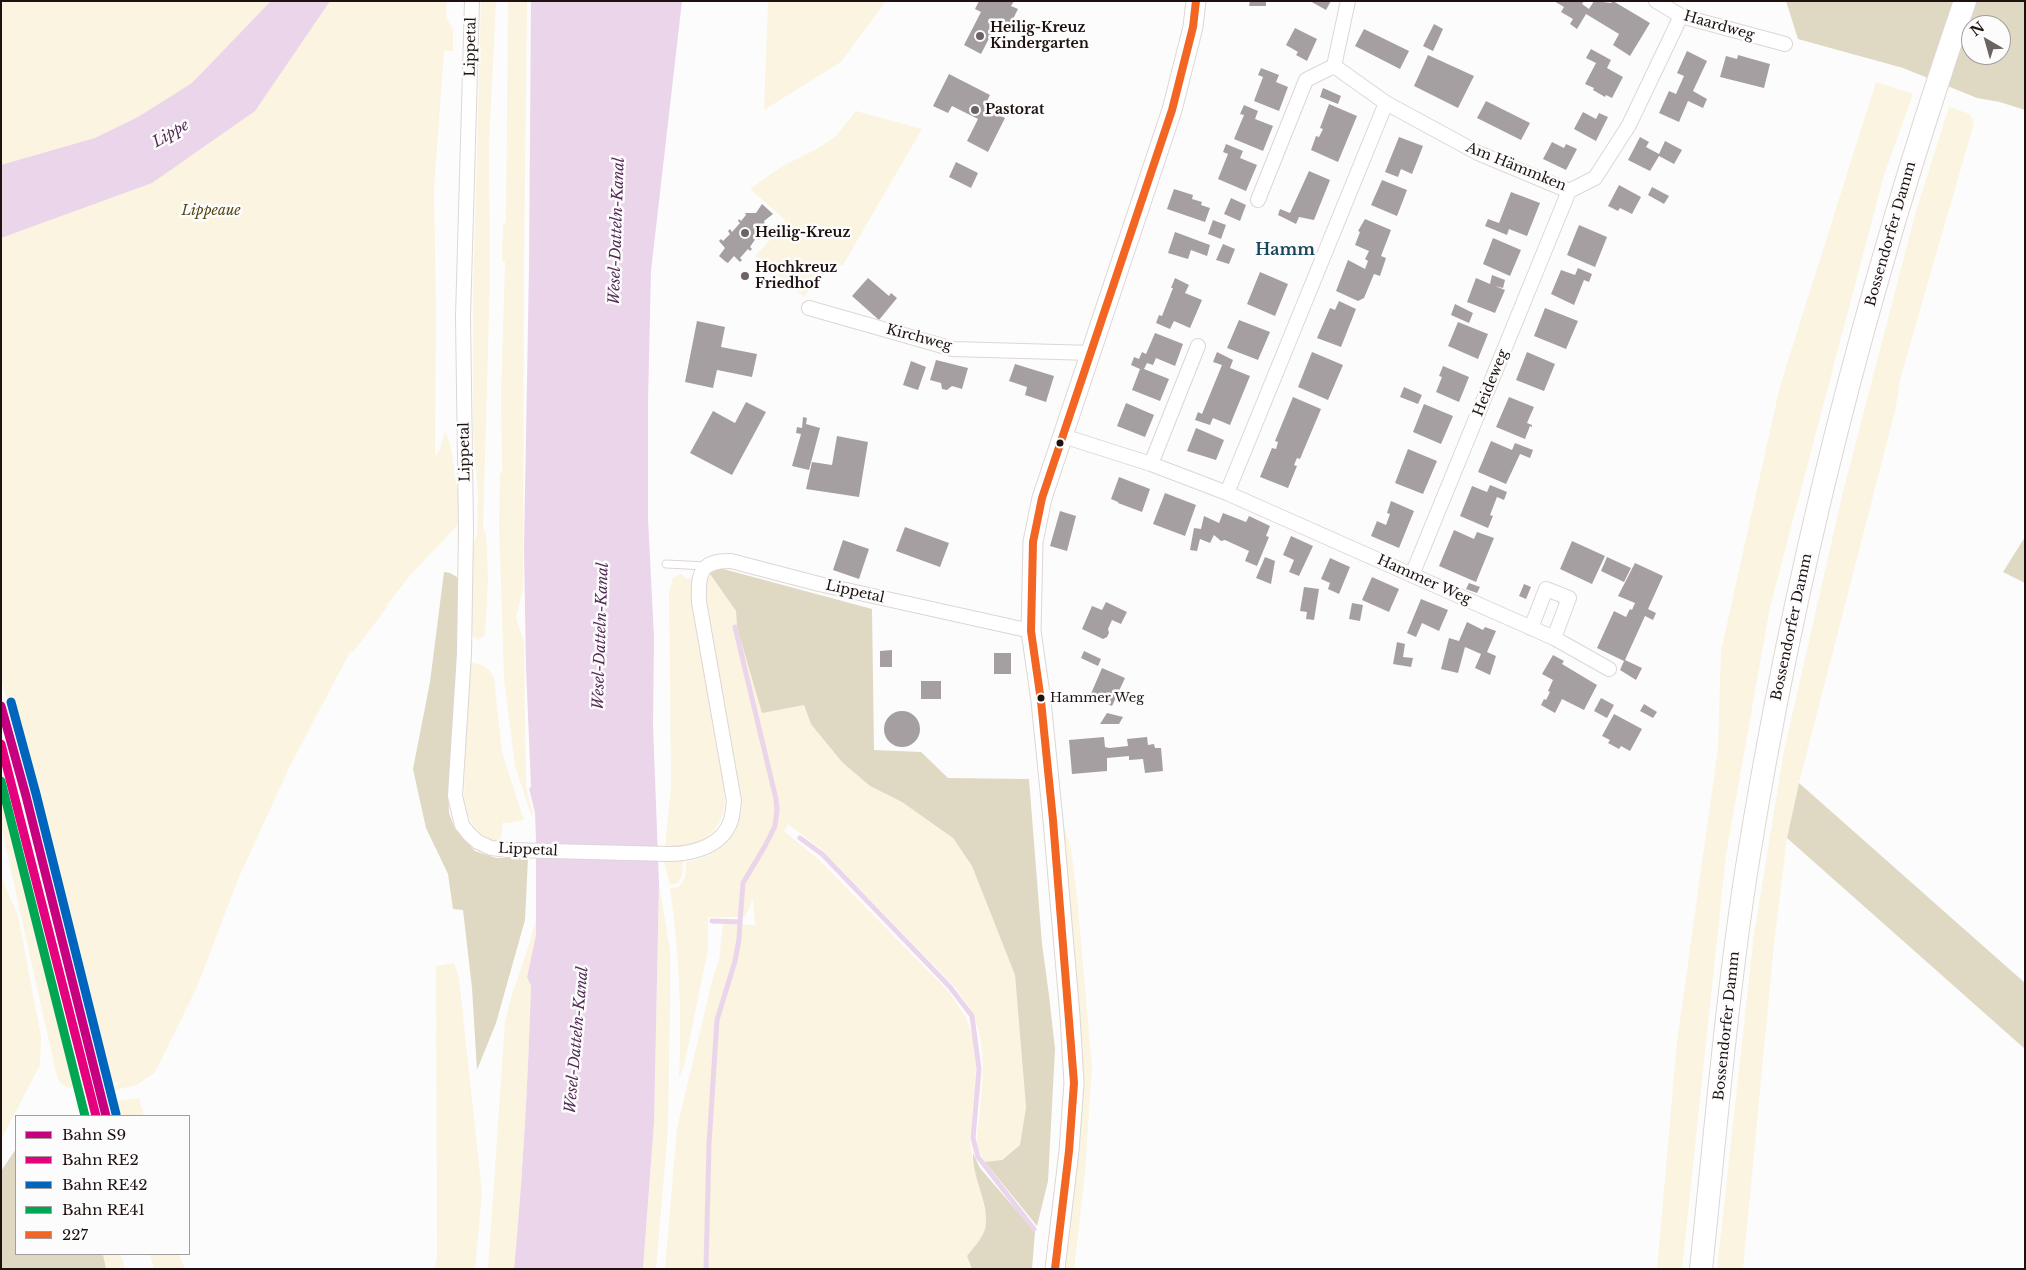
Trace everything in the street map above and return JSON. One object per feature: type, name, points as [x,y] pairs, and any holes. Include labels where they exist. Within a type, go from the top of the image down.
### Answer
[{"type":"highway","name":"Bossendorfer Damm","points":[[1701,1269],[1730,984],[1775,706],[1837,426],[1892,225],[1934,90],[1965,1]]},
{"type":"main road","points":[[1055,1269],[1069,1151],[1074,1084],[1041,702],[1031,631],[1031,572],[1036,528],[1042,498],[1172,110],[1193,27],[1196,1]]},
{"type":"street","name":"Lippetal","points":[[472,1],[463,317],[466,530],[464,654],[455,796],[462,825],[468,834],[478,842],[491,848],[523,851],[684,854],[696,851],[714,842],[728,826],[733,807],[733,793],[722,744],[699,602],[699,581],[706,566],[717,560],[731,560],[819,584],[1031,631]]},
{"type":"street","points":[[1258,200],[1306,80],[1334,66],[1348,1]]},
{"type":"street","name":"Haardweg","points":[[1656,1],[1681,16],[1785,44]]},
{"type":"street","name":"Am Hämmken","points":[[1334,66],[1386,103],[1478,153],[1569,191],[1595,178],[1629,125],[1681,16]]},
{"type":"street","points":[[1228,493],[1386,103]]},
{"type":"street","name":"Heideweg","points":[[1412,574],[1569,191]]},
{"type":"street","name":"Kirchweg","points":[[809,308],[953,349],[1092,353]]},
{"type":"street","points":[[1151,464],[1198,346]]},
{"type":"street","name":"Hammer Weg","points":[[1063,436],[1151,464],[1228,493],[1554,638],[1609,669]]},
{"type":"street","points":[[1531,628],[1546,589],[1569,598],[1554,638]]},
{"type":"lane","points":[[666,564],[706,566]]},
{"type":"green space","name":"Lippeaue","points":[[1,1],[447,1],[446,17],[453,30],[453,51],[444,51],[434,188],[436,313],[435,456],[440,449],[445,431],[450,445],[458,492],[462,495],[462,517],[456,527],[413,572],[353,652],[350,652],[290,766],[239,877],[197,987],[155,1072],[137,1085],[111,1091],[122,1080],[107,1087],[33,792],[1,679]]},
{"type":"green space","points":[[481,1],[496,1],[489,146],[490,277],[483,528],[486,535],[488,578],[485,635],[478,640],[473,636],[471,617],[473,545],[477,534],[478,497],[473,431],[473,295]]},
{"type":"green space","points":[[508,1],[527,1],[523,589],[516,618],[524,642],[526,786],[533,814],[531,815],[515,766],[504,679],[499,525],[500,473],[502,473],[501,396],[505,262],[502,261],[503,223],[506,223]]},
{"type":"green space","points":[[768,1],[886,1],[841,62],[764,110]]},
{"type":"green space","points":[[1876,82],[1913,94],[1884,175],[1770,607],[1726,855],[1682,1269],[1657,1269],[1677,1042],[1718,748],[1721,651],[1780,386]]},
{"type":"green space","points":[[1949,107],[1970,114],[1974,123],[1901,376],[1895,411],[1799,783],[1787,838],[1774,944],[1743,1269],[1717,1269],[1754,934],[1784,751],[1842,496],[1916,211]]},
{"type":"green space","name":"Heilig-Kreuz","points":[[856,111],[922,129],[843,265],[821,266],[805,297],[755,256],[786,223],[783,218],[750,189],[781,167],[815,150],[835,137]]},
{"type":"green space","points":[[708,571],[736,611],[737,627],[804,705],[811,724],[870,786],[902,802],[953,838],[972,866],[1015,975],[1026,1107],[1020,1145],[999,1161],[985,1162],[979,1150],[977,1140],[983,1059],[978,1028],[968,1006],[955,987],[821,849],[788,824],[784,831],[818,859],[949,992],[966,1017],[973,1038],[976,1068],[970,1139],[973,1162],[987,1223],[981,1239],[967,1256],[972,1269],[665,1269],[677,1128],[714,973],[719,961],[723,924],[755,925],[753,898],[745,917],[708,917],[708,949],[684,1067],[679,1078],[679,983],[670,888],[679,887],[683,881],[686,862],[709,855],[726,842],[737,824],[742,801],[703,586]]},
{"type":"green space","points":[[681,574],[687,579],[694,578],[725,799],[724,811],[720,821],[707,837],[688,846],[665,847],[671,786],[669,591],[673,578]]},
{"type":"green space","points":[[471,663],[485,667],[494,678],[502,752],[524,820],[503,822],[500,843],[479,832],[474,826],[465,806],[468,670]]},
{"type":"green space","points":[[1,769],[76,1088],[64,1086],[56,1073],[1,826]]},
{"type":"green space","points":[[1063,828],[1065,829],[1071,849],[1077,896],[1092,1067],[1085,1173],[1074,1269],[1065,1269],[1081,1118],[1083,1073],[1075,962],[1064,859]]},
{"type":"green space","points":[[664,861],[683,861],[682,876],[678,883],[670,885]]},
{"type":"green space","points":[[1,876],[18,916],[41,1036],[40,1065],[1,1140]]},
{"type":"green space","points":[[659,884],[670,950],[668,1129],[656,1269],[643,1269],[654,1123]]},
{"type":"green space","points":[[536,918],[536,935],[527,977],[531,986],[528,1057],[523,1163],[514,1269],[488,1269],[505,1022]]},
{"type":"green space","points":[[454,963],[459,978],[482,1193],[475,1269],[435,1269],[437,1256],[436,966]]},
{"type":"green space","points":[[139,1098],[144,1115],[114,1115],[110,1102]]},
{"type":"green space","points":[[103,1255],[121,1255],[125,1269],[106,1269]]},
{"type":"green space","points":[[150,1255],[179,1255],[185,1269],[154,1269]]},
{"type":"shaded area","points":[[1786,1],[2025,1],[2025,110],[2000,102],[1977,98],[1903,68],[1798,39]]},
{"type":"shaded area","points":[[2025,537],[2025,583],[2003,572]]},
{"type":"shaded area","points":[[716,567],[872,609],[874,750],[921,752],[948,778],[1029,779],[1042,944],[1055,1049],[1048,1181],[1037,1226],[985,1162],[1002,1160],[1020,1145],[1026,1107],[1015,975],[972,866],[953,838],[902,802],[870,786],[842,762],[811,724],[804,705],[762,713],[737,627],[736,611],[708,571]]},
{"type":"shaded area","points":[[444,572],[457,577],[459,588],[456,697],[448,785],[449,813],[455,829],[475,851],[496,858],[528,858],[525,920],[496,1023],[477,1070],[472,988],[463,910],[453,909],[448,874],[426,828],[413,769],[430,682]]},
{"type":"shaded area","points":[[1799,783],[2025,983],[2025,1049],[1787,838]]},
{"type":"shaded area","points":[[15,1150],[15,1255],[103,1255],[106,1269],[1,1269],[1,1171]]},
{"type":"shaded area","points":[[973,1153],[980,1168],[1035,1232],[1032,1269],[972,1269],[967,1256],[977,1244],[986,1227],[986,1213],[973,1162]]},
{"type":"water","name":"Lippe","points":[[271,1],[330,1],[255,111],[152,183],[1,238],[1,165],[95,138],[138,117],[192,83]]},
{"type":"water","name":"Wesel-Datteln-Kanal","points":[[531,1],[682,1],[651,271],[648,518],[654,638],[653,725],[659,884],[654,1123],[643,1269],[514,1269],[523,1163],[528,1057],[531,986],[527,977],[536,935],[536,840],[535,813],[529,788],[531,787],[524,549]]},
{"type":"building","name":"Heilig-Kreuz Kindergarten","points":[[979,1],[1014,1],[1011,6],[1018,9],[1009,27],[998,21],[981,54],[964,45],[981,12],[975,9]]},
{"type":"building","points":[[1250,1],[1266,1],[1266,6],[1249,6]]},
{"type":"building","points":[[1310,1],[1331,1],[1326,10]]},
{"type":"building","points":[[1554,1],[1584,1],[1582,4],[1589,9],[1594,1],[1611,3],[1613,1],[1650,23],[1630,56],[1613,45],[1619,34],[1586,14],[1577,29],[1570,24],[1573,19],[1561,12],[1564,7]]},
{"type":"building","points":[[1434,24],[1443,29],[1433,51],[1423,46]]},
{"type":"building","points":[[1295,28],[1317,39],[1307,61],[1296,55],[1298,52],[1286,45]]},
{"type":"building","points":[[1364,29],[1409,51],[1400,69],[1355,46]]},
{"type":"building","points":[[1591,49],[1611,60],[1607,68],[1623,77],[1612,98],[1606,95],[1605,97],[1593,90],[1594,88],[1585,84],[1596,63],[1586,58]]},
{"type":"building","points":[[1687,51],[1707,61],[1693,91],[1707,99],[1703,108],[1688,101],[1679,122],[1659,113],[1669,91],[1676,94],[1684,76],[1677,73]]},
{"type":"building","points":[[1428,55],[1474,76],[1458,108],[1414,86]]},
{"type":"building","points":[[1738,55],[1770,64],[1764,88],[1720,77],[1726,56],[1737,59]]},
{"type":"building","points":[[1261,68],[1279,75],[1276,82],[1288,87],[1279,111],[1254,101],[1263,77],[1258,75]]},
{"type":"building","name":"Pastorat","points":[[949,74],[990,95],[984,107],[1005,118],[988,152],[967,141],[978,119],[952,106],[948,113],[933,106]]},
{"type":"building","points":[[1323,88],[1341,96],[1338,104],[1320,97]]},
{"type":"building","points":[[1486,101],[1530,123],[1521,140],[1477,118]]},
{"type":"building","points":[[1329,104],[1357,116],[1338,162],[1311,150],[1316,136],[1319,137],[1323,129],[1320,128]]},
{"type":"building","points":[[1244,105],[1258,111],[1255,119],[1273,126],[1263,151],[1234,139],[1244,115],[1240,114]]},
{"type":"building","points":[[1583,112],[1596,119],[1599,113],[1608,117],[1596,141],[1574,129]]},
{"type":"building","points":[[1399,137],[1423,146],[1412,174],[1401,169],[1398,177],[1385,172]]},
{"type":"building","points":[[1640,137],[1649,142],[1646,147],[1659,154],[1665,141],[1682,150],[1674,164],[1659,156],[1650,171],[1628,160]]},
{"type":"building","points":[[1552,142],[1564,148],[1566,144],[1577,149],[1566,170],[1543,159]]},
{"type":"building","points":[[1226,144],[1243,151],[1240,158],[1257,165],[1246,191],[1218,179],[1228,154],[1223,152]]},
{"type":"building","points":[[956,162],[978,173],[971,188],[949,177]]},
{"type":"building","points":[[1309,171],[1330,180],[1314,220],[1299,217],[1296,224],[1278,215],[1280,209],[1290,213]]},
{"type":"building","points":[[1382,180],[1407,190],[1397,216],[1371,205]]},
{"type":"building","points":[[1619,185],[1641,197],[1632,214],[1620,208],[1618,211],[1608,206]]},
{"type":"building","points":[[1652,187],[1669,196],[1664,204],[1648,195]]},
{"type":"building","points":[[1174,189],[1193,195],[1192,199],[1202,202],[1201,205],[1210,208],[1205,222],[1167,209]]},
{"type":"building","points":[[1511,192],[1540,203],[1527,236],[1509,229],[1507,235],[1485,226],[1488,219],[1499,223]]},
{"type":"building","points":[[1231,198],[1246,205],[1240,221],[1224,214]]},
{"type":"building","name":"Heilig-Kreuz","points":[[762,204],[773,214],[764,221],[766,231],[763,230],[758,236],[759,240],[756,238],[750,247],[752,249],[750,251],[748,249],[740,258],[742,260],[740,262],[734,256],[728,263],[726,262],[719,256],[725,248],[719,241],[721,239],[723,241],[730,234],[728,231],[730,229],[732,232],[740,223],[739,219],[741,221],[746,215],[745,213],[756,213]]},
{"type":"building","points":[[1365,219],[1391,230],[1381,256],[1386,258],[1380,276],[1374,274],[1364,298],[1358,301],[1336,291],[1348,260],[1365,269],[1368,261],[1365,259],[1369,251],[1355,245],[1360,232],[1358,231]]},
{"type":"building","points":[[1213,220],[1226,225],[1221,239],[1208,234]]},
{"type":"building","points":[[1579,225],[1607,237],[1595,267],[1567,255]]},
{"type":"building","points":[[1175,232],[1210,245],[1207,256],[1191,250],[1188,259],[1168,253]]},
{"type":"building","points":[[1493,238],[1521,250],[1510,276],[1483,264]]},
{"type":"building","points":[[1223,244],[1235,249],[1229,264],[1216,260]]},
{"type":"building","points":[[1578,268],[1592,274],[1589,282],[1584,280],[1574,305],[1551,294],[1561,270],[1575,275]]},
{"type":"building","points":[[1260,272],[1288,284],[1275,316],[1247,304]]},
{"type":"building","points":[[1492,275],[1505,280],[1503,288],[1495,286],[1505,290],[1495,313],[1467,302],[1476,278],[1490,284]]},
{"type":"building","points":[[868,278],[889,296],[891,293],[897,298],[879,320],[852,296]]},
{"type":"building","points":[[1175,278],[1189,285],[1185,293],[1202,300],[1190,328],[1174,321],[1170,329],[1156,323],[1159,315],[1162,316]]},
{"type":"building","points":[[1339,301],[1356,309],[1341,347],[1317,338],[1330,308],[1335,310]]},
{"type":"building","points":[[1455,304],[1473,313],[1469,323],[1451,315]]},
{"type":"building","points":[[1545,308],[1578,321],[1566,349],[1534,336]]},
{"type":"building","points":[[1239,320],[1270,332],[1258,360],[1227,348]]},
{"type":"building","points":[[697,321],[725,327],[721,347],[757,354],[752,377],[717,370],[713,388],[685,382]]},
{"type":"building","points":[[1458,322],[1488,334],[1478,359],[1448,346]]},
{"type":"building","points":[[1155,333],[1183,344],[1175,366],[1156,358],[1153,365],[1147,363],[1144,369],[1169,379],[1160,401],[1132,390],[1140,369],[1131,365],[1134,357],[1139,359],[1142,352],[1146,354]]},
{"type":"building","points":[[1217,352],[1233,360],[1230,368],[1250,376],[1230,425],[1213,418],[1210,425],[1195,420],[1198,412],[1202,414],[1222,365],[1213,362]]},
{"type":"building","points":[[1312,352],[1343,365],[1328,400],[1298,387]]},
{"type":"building","points":[[1527,352],[1555,364],[1544,391],[1516,380]]},
{"type":"building","points":[[936,360],[968,368],[962,389],[952,386],[947,390],[942,389],[941,383],[930,380]]},
{"type":"building","points":[[911,361],[926,367],[918,390],[903,385]]},
{"type":"building","points":[[1015,364],[1054,376],[1046,402],[1025,395],[1027,387],[1009,381]]},
{"type":"building","points":[[1443,366],[1469,377],[1459,402],[1436,392],[1442,377],[1439,376]]},
{"type":"building","points":[[1404,387],[1422,395],[1418,404],[1400,397]]},
{"type":"building","points":[[1293,397],[1321,409],[1300,459],[1297,458],[1294,465],[1297,466],[1288,488],[1260,477],[1272,448],[1276,449],[1278,442],[1275,441]]},
{"type":"building","points":[[1509,397],[1534,407],[1527,423],[1532,425],[1532,427],[1530,426],[1525,439],[1496,427]]},
{"type":"building","points":[[746,402],[766,412],[732,475],[690,453],[713,411],[735,423]]},
{"type":"building","points":[[1126,403],[1154,415],[1145,437],[1117,426]]},
{"type":"building","points":[[1424,404],[1453,416],[1441,444],[1413,432]]},
{"type":"building","points":[[803,417],[807,418],[806,424],[820,428],[809,470],[792,466],[801,434],[796,433],[797,427],[802,428]]},
{"type":"building","points":[[1196,428],[1224,440],[1216,460],[1187,451]]},
{"type":"building","points":[[837,436],[868,442],[859,497],[806,489],[812,462],[832,465]]},
{"type":"building","points":[[1491,441],[1512,450],[1515,443],[1533,450],[1530,458],[1520,454],[1506,484],[1478,472]]},
{"type":"building","points":[[1408,449],[1437,461],[1423,494],[1395,483]]},
{"type":"building","points":[[1119,477],[1150,489],[1142,512],[1111,499]]},
{"type":"building","points":[[1490,485],[1507,492],[1504,500],[1497,497],[1490,515],[1493,516],[1488,528],[1460,516],[1472,486],[1487,492]]},
{"type":"building","points":[[1165,493],[1196,505],[1185,536],[1153,524]]},
{"type":"building","points":[[1391,501],[1414,511],[1399,548],[1371,536],[1377,521],[1386,525],[1390,514],[1387,513]]},
{"type":"building","points":[[1060,511],[1076,516],[1067,551],[1050,546]]},
{"type":"building","points":[[1223,513],[1246,522],[1249,516],[1270,526],[1266,536],[1269,537],[1257,566],[1245,561],[1249,551],[1225,540],[1221,541],[1214,535],[1210,543],[1200,539],[1197,551],[1190,550],[1194,528],[1201,529],[1204,516],[1219,523]]},
{"type":"building","points":[[905,527],[949,543],[940,567],[896,551]]},
{"type":"building","points":[[1454,530],[1474,539],[1477,532],[1494,538],[1476,582],[1439,566]]},
{"type":"building","points":[[1291,536],[1313,546],[1299,576],[1289,572],[1294,560],[1283,555]]},
{"type":"building","points":[[843,540],[869,549],[859,579],[833,570]]},
{"type":"building","points":[[1572,541],[1605,556],[1592,584],[1560,569]]},
{"type":"building","points":[[1265,557],[1275,561],[1271,584],[1256,578]]},
{"type":"building","points":[[1607,557],[1631,568],[1624,582],[1601,571]]},
{"type":"building","points":[[1330,558],[1350,567],[1339,594],[1328,589],[1330,583],[1321,579]]},
{"type":"building","points":[[1635,563],[1663,576],[1648,609],[1656,613],[1653,620],[1645,616],[1625,660],[1642,668],[1636,680],[1620,670],[1624,661],[1597,648],[1614,611],[1626,617],[1630,609],[1632,610],[1635,603],[1618,596]]},
{"type":"building","points":[[1372,577],[1399,589],[1389,612],[1362,600]]},
{"type":"building","points":[[1469,583],[1480,587],[1477,593],[1466,589]]},
{"type":"building","points":[[1524,584],[1531,587],[1526,599],[1519,596]]},
{"type":"building","points":[[1304,587],[1319,589],[1314,620],[1306,619],[1307,612],[1300,611]]},
{"type":"building","points":[[1421,599],[1448,610],[1439,631],[1422,623],[1416,637],[1407,633]]},
{"type":"building","points":[[1106,602],[1127,612],[1121,624],[1112,620],[1108,629],[1109,633],[1103,639],[1082,629],[1092,606],[1102,610]]},
{"type":"building","points":[[1352,603],[1363,605],[1360,621],[1349,619]]},
{"type":"building","points":[[1467,622],[1483,630],[1485,627],[1496,631],[1487,652],[1496,656],[1490,675],[1475,668],[1481,654],[1465,647],[1458,673],[1441,669],[1449,638],[1459,641]]},
{"type":"building","points":[[1397,642],[1405,644],[1403,657],[1413,658],[1411,667],[1393,664]]},
{"type":"building","points":[[892,650],[892,667],[880,667],[880,651]]},
{"type":"building","points":[[1084,651],[1101,659],[1098,666],[1081,658]]},
{"type":"building","points":[[994,653],[1011,653],[1011,674],[994,674]]},
{"type":"building","points":[[1553,655],[1564,661],[1562,664],[1597,685],[1584,710],[1562,699],[1555,713],[1541,705],[1550,692],[1548,691],[1553,680],[1542,674]]},
{"type":"building","points":[[1102,668],[1125,678],[1112,706],[1090,696]]},
{"type":"building","points":[[921,681],[941,681],[941,699],[921,699]]},
{"type":"building","points":[[1601,698],[1614,705],[1607,718],[1594,711]]},
{"type":"building","points":[[1644,704],[1657,712],[1653,718],[1640,711]]},
{"type":"building","points":[[902,711],[909,712],[915,716],[919,722],[919,736],[915,742],[909,746],[902,747],[895,746],[889,742],[885,736],[884,729],[885,722],[889,716],[895,712]]},
{"type":"building","points":[[1107,713],[1123,717],[1119,724],[1100,724]]},
{"type":"building","points":[[1614,714],[1642,729],[1630,751],[1621,746],[1619,749],[1608,743],[1610,740],[1602,736]]},
{"type":"building","points":[[1104,737],[1105,747],[1109,748],[1128,746],[1127,739],[1147,737],[1148,745],[1154,744],[1155,748],[1161,748],[1163,771],[1145,773],[1143,759],[1129,760],[1129,756],[1107,758],[1107,771],[1072,774],[1069,740]]},
{"type":"waterway","points":[[712,921],[740,922],[743,883],[775,826],[777,810],[735,627]]},
{"type":"waterway","points":[[800,838],[822,854],[950,987],[972,1016],[979,1069],[973,1138],[978,1157],[1034,1229]]},
{"type":"waterway","points":[[706,1269],[709,1144],[717,1020],[735,961],[740,922]]},
{"type":"rail line","name":"RE42","points":[[11,702],[36,794],[116,1114]]},
{"type":"rail line","name":"S9","points":[[1,706],[26,796],[106,1115]]},
{"type":"rail line","name":"RE2","points":[[1,744],[96,1115]]},
{"type":"rail line","name":"RE41","points":[[1,781],[85,1115]]},
{"type":"transit line","name":"227","points":[[1055,1269],[1069,1151],[1074,1083],[1053,820],[1041,701],[1031,631],[1033,542],[1042,498],[1172,110],[1193,27],[1196,1]]},
{"type":"place","name":"Heilig-Kreuz Kindergarten","points":[[980,36]]},
{"type":"place","name":"Pastorat","points":[[975,110]]},
{"type":"place","name":"Heilig-Kreuz","points":[[745,233]]},
{"type":"place","name":"Hochkreuz Friedhof","points":[[745,276]]},
{"type":"place","name":"Hammer Weg","points":[[1041,698]]},
{"type":"district","name":"Hamm","points":[[1285,250]]}]
